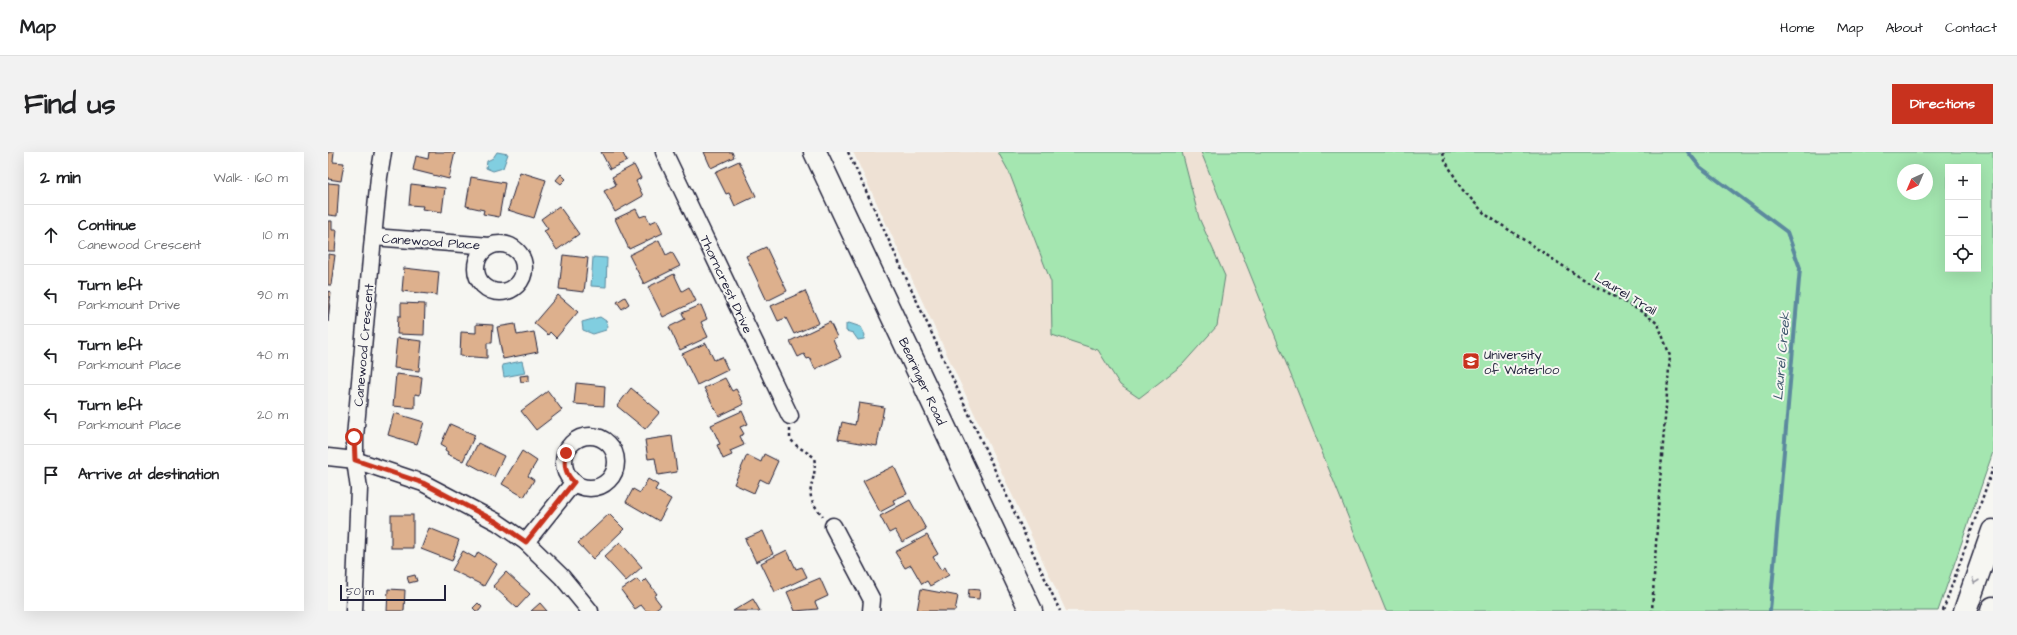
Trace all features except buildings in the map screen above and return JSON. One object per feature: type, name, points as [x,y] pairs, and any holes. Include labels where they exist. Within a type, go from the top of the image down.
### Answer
[{"type":"street","name":"Canewood Crescent","points":[[354,611],[359,490],[354,437],[379,177],[383,152]]},
{"type":"street","name":"Thorncrest Drive","points":[[664,152],[790,416]]},
{"type":"street","name":"Bearinger Road","points":[[815,152],[1031,611]]},
{"type":"street","name":"Canewood Place","points":[[373,237],[490,246]]},
{"type":"street","points":[[328,457],[355,460],[423,483],[497,522],[526,542],[562,577],[590,611]]},
{"type":"street","points":[[526,542],[574,482]]},
{"type":"street","points":[[833,526],[872,600],[871,611]]},
{"type":"street","points":[[1965,611],[1993,531]]},
{"type":"path","points":[[848,152],[1060,611]]},
{"type":"path","name":"Laurel Trail","points":[[1442,152],[1461,188],[1485,214],[1578,276],[1644,313],[1658,324],[1670,356],[1659,494],[1652,611]]},
{"type":"path","points":[[790,416],[790,440],[814,457],[816,467],[810,491],[812,503],[833,526]]},
{"type":"path","points":[[1943,611],[1993,468]]},
{"type":"shaded area","name":"University of Waterloo","points":[[853,152],[1993,152],[1993,452],[1938,611],[1066,611]]},
{"type":"green space","points":[[998,152],[1182,152],[1199,218],[1225,276],[1217,326],[1182,365],[1139,398],[1120,385],[1098,350],[1052,335],[1051,282],[1009,172]]},
{"type":"green space","name":"University of Waterloo","points":[[1201,152],[1993,152],[1993,452],[1938,611],[1386,611]]},
{"type":"water","points":[[497,152],[508,154],[503,168],[493,171],[486,168],[487,161],[493,158]]},
{"type":"water","points":[[593,257],[607,258],[606,287],[591,286]]},
{"type":"water","points":[[600,317],[606,321],[608,326],[606,330],[593,334],[583,330],[582,322]]},
{"type":"water","points":[[849,323],[861,327],[865,335],[864,339],[858,340],[853,333],[846,331],[846,324]]},
{"type":"water","points":[[522,361],[525,373],[504,377],[502,365]]},
{"type":"waterway","name":"Laurel Creek","points":[[1688,152],[1700,167],[1787,232],[1800,268],[1770,611]]},
{"type":"place","name":"University of Waterloo","points":[[1471,361]]},
{"type":"route","points":[[354,437],[355,460],[423,483],[497,522],[526,542],[574,482],[566,471],[564,462],[566,453]]}]
